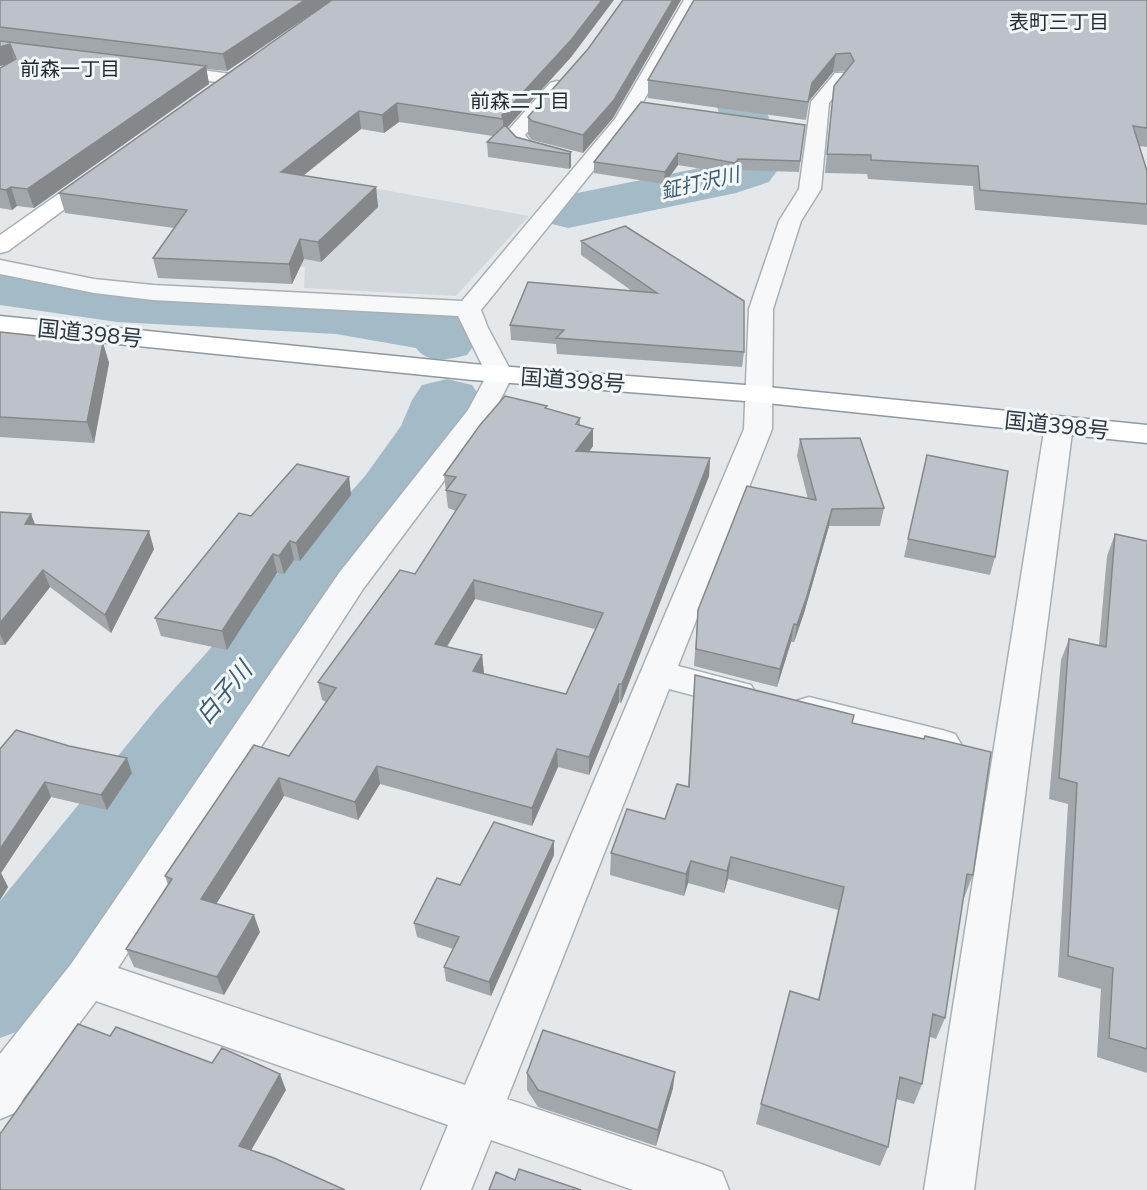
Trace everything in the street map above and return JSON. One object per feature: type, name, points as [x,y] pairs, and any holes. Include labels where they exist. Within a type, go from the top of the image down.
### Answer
[{"type":"main road","points":[[213,92],[249,66]]},
{"type":"main road","points":[[0,246],[111,165]]},
{"type":"main road","name":"国道398号","points":[[0,324],[500,375],[758,394],[1147,434]]},
{"type":"street","points":[[468,309],[623,121],[692,0]]},
{"type":"street","points":[[150,68],[231,79]]},
{"type":"street","points":[[566,77],[514,135],[524,146],[588,163]]},
{"type":"street","points":[[446,1190],[758,429],[761,309],[790,220],[810,189],[806,129],[820,102],[842,77]]},
{"type":"street","points":[[633,104],[656,108]]},
{"type":"street","points":[[0,267],[105,287],[162,293],[381,301],[468,309]]},
{"type":"street","points":[[0,1096],[6,1083],[87,978],[351,581],[481,412],[500,375],[475,328],[468,309]]},
{"type":"street","points":[[950,1190],[1059,425]]},
{"type":"street","points":[[657,673],[1011,761]]},
{"type":"street","points":[[87,978],[705,1190]]},
{"type":"shaded area","points":[[289,173],[529,216],[456,296],[304,288],[305,267],[194,256]]},
{"type":"building","points":[[0,0],[305,0],[223,54],[0,27]]},
{"type":"building","points":[[332,0],[602,0],[572,39],[502,115],[503,119],[397,103],[382,115],[359,111],[281,172],[376,187],[318,242],[300,239],[289,264],[153,258],[187,210],[59,193]]},
{"type":"building","points":[[623,0],[673,0],[614,100],[583,135],[532,121],[528,117],[588,49]]},
{"type":"building","points":[[694,0],[1147,0],[1147,128],[1133,126],[1147,171],[1147,204],[980,190],[978,166],[871,160],[871,155],[827,154],[834,86],[854,61],[850,53],[836,54],[812,83],[808,102],[648,80]]},
{"type":"building","points":[[0,41],[206,66],[27,189],[11,187],[6,190],[0,189],[0,68],[16,59],[10,44],[0,47]]},
{"type":"building","points":[[641,102],[805,125],[800,161],[738,159],[735,163],[678,153],[665,172],[594,162]]},
{"type":"building","points":[[505,125],[516,137],[571,152],[569,154],[487,142]]},
{"type":"building","points":[[625,226],[744,301],[744,352],[556,338],[564,330],[510,325],[528,282],[657,293],[581,241]]},
{"type":"building","points":[[0,332],[103,343],[87,422],[0,417]]},
{"type":"building","points":[[505,396],[547,406],[545,408],[580,418],[576,424],[593,429],[576,451],[710,458],[622,684],[619,684],[589,757],[557,749],[532,808],[377,766],[355,802],[279,778],[201,899],[254,915],[217,977],[126,949],[172,879],[165,876],[254,745],[289,756],[336,688],[318,682],[400,570],[415,574],[466,495],[446,490],[456,477],[444,475],[480,425]],"holes":[[[474,580],[603,613],[566,694],[473,671],[482,655],[435,644]]]},
{"type":"building","points":[[860,438],[884,508],[832,509],[807,596],[797,625],[794,624],[780,669],[696,649],[698,610],[747,486],[816,500],[800,439]]},
{"type":"building","points":[[927,455],[1008,471],[995,557],[908,539]]},
{"type":"building","points":[[297,464],[349,477],[296,543],[290,541],[279,556],[273,554],[222,631],[155,618],[239,513],[251,516]]},
{"type":"building","points":[[0,512],[31,514],[25,524],[149,531],[105,615],[43,570],[0,623]]},
{"type":"building","points":[[1115,534],[1147,541],[1147,1049],[1109,1038],[1113,968],[1068,956],[1077,783],[1059,778],[1069,639],[1106,647]]},
{"type":"building","points":[[695,675],[854,715],[852,723],[924,739],[925,736],[991,752],[973,875],[967,874],[945,1018],[933,1014],[922,1084],[900,1077],[888,1147],[761,1104],[790,991],[819,1000],[844,887],[731,857],[727,871],[691,861],[686,874],[611,853],[627,809],[665,819],[677,784],[689,787]]},
{"type":"building","points":[[16,730],[69,746],[127,758],[101,795],[45,782],[0,849],[0,749]]},
{"type":"building","points":[[494,822],[554,841],[489,982],[444,967],[459,937],[414,923],[437,878],[460,885]]},
{"type":"building","points":[[78,1024],[110,1036],[116,1027],[212,1063],[222,1048],[280,1074],[239,1146],[274,1158],[345,1190],[0,1190],[0,1134]]},
{"type":"building","points":[[543,1030],[675,1072],[658,1130],[538,1090],[527,1073]]},
{"type":"building","points":[[519,1169],[581,1190],[489,1190],[496,1172],[515,1180]]},
{"type":"waterway","name":"鉦打沢川","points":[[568,211],[736,177],[750,171],[751,144],[741,105],[743,97],[782,45],[791,24],[806,0]]},
{"type":"waterway","name":"白子川","points":[[0,287],[117,303],[336,315],[437,332],[444,341]]},
{"type":"waterway","name":"白子川","points":[[0,987],[190,733],[392,493],[436,427],[447,400]]},
{"type":"district","name":"表町三丁目","points":[[1059,22]]},
{"type":"district","name":"前森一丁目","points":[[70,69]]},
{"type":"district","name":"前森二丁目","points":[[520,101]]}]
